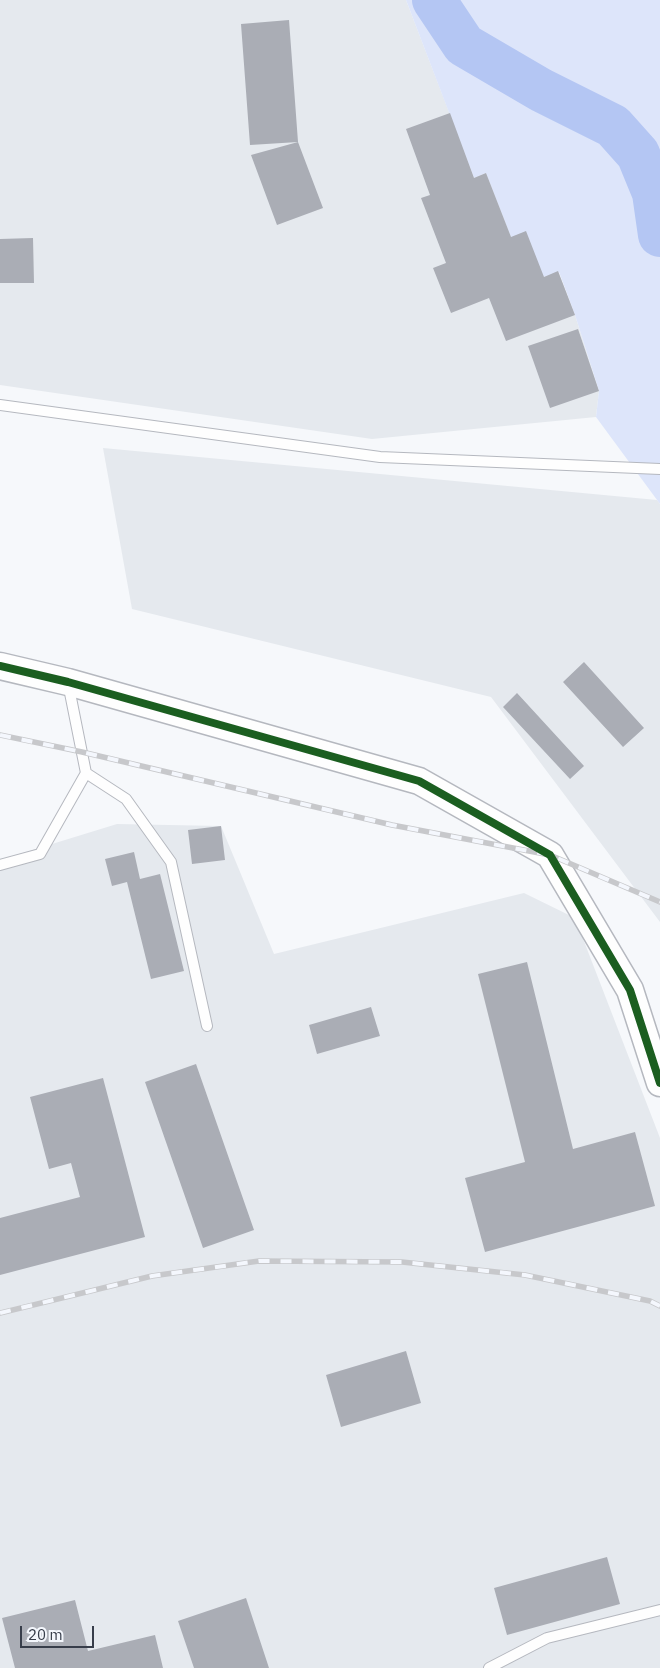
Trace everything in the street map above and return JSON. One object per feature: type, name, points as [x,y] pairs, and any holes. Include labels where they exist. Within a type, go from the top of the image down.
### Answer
[{"type":"street","points":[[0,666],[68,682],[419,781],[550,855],[630,990],[660,1083]]},
{"type":"lane","points":[[0,405],[380,456],[660,469]]},
{"type":"lane","points":[[0,865],[40,854],[86,773],[68,682]]},
{"type":"lane","points":[[86,773],[126,799],[171,862],[207,1026]]},
{"type":"lane","points":[[489,1668],[547,1638],[660,1610]]},
{"type":"shaded area","points":[[0,0],[406,0],[474,177],[486,173],[558,271],[575,315],[599,391],[596,417],[372,439],[0,385]]},
{"type":"shaded area","points":[[406,0],[660,0],[660,504],[596,417],[599,391],[559,272],[544,277],[511,237],[486,173],[474,178]]},
{"type":"shaded area","points":[[103,448],[657,500],[660,504],[660,922],[491,697],[132,609]]},
{"type":"shaded area","points":[[117,824],[221,826],[274,954],[524,893],[575,918],[660,1138],[660,1668],[0,1668],[0,860]]},
{"type":"building","points":[[289,20],[298,142],[250,145],[241,24]]},
{"type":"building","points":[[450,113],[474,178],[486,173],[511,237],[526,231],[544,277],[558,271],[575,315],[506,341],[489,298],[451,313],[433,268],[446,263],[421,198],[430,195],[406,129]]},
{"type":"building","points":[[298,142],[323,208],[277,225],[251,155]]},
{"type":"building","points":[[33,238],[34,283],[0,283],[0,239]]},
{"type":"building","points":[[578,329],[599,391],[550,408],[528,346]]},
{"type":"building","points":[[584,662],[644,728],[623,747],[563,682]]},
{"type":"building","points":[[517,693],[584,766],[570,779],[503,707]]},
{"type":"building","points":[[221,826],[225,860],[192,864],[188,830]]},
{"type":"building","points":[[134,852],[140,879],[160,874],[184,971],[151,979],[127,882],[112,886],[105,859]]},
{"type":"building","points":[[527,962],[573,1149],[635,1132],[655,1206],[485,1252],[465,1178],[525,1162],[478,974]]},
{"type":"building","points":[[371,1007],[380,1036],[317,1054],[309,1025]]},
{"type":"building","points":[[196,1064],[254,1230],[203,1248],[145,1082]]},
{"type":"building","points":[[103,1078],[145,1237],[0,1275],[0,1218],[80,1197],[71,1163],[49,1169],[30,1097]]},
{"type":"building","points":[[406,1351],[421,1403],[341,1427],[326,1375]]},
{"type":"building","points":[[607,1557],[620,1604],[507,1635],[494,1588]]},
{"type":"building","points":[[246,1598],[269,1668],[194,1668],[178,1621]]},
{"type":"building","points":[[75,1600],[88,1651],[155,1635],[163,1668],[15,1668],[2,1618]]},
{"type":"waterway","points":[[434,0],[464,45],[541,90],[613,126],[638,154],[654,193],[660,235]]},
{"type":"railway","points":[[0,735],[82,752],[392,825],[550,855],[660,902]]},
{"type":"railway","points":[[0,1313],[152,1276],[259,1261],[402,1262],[525,1275],[650,1301],[660,1306]]},
{"type":"cycle path","points":[[0,666],[68,682],[419,781],[550,855],[630,990],[660,1083]]}]
